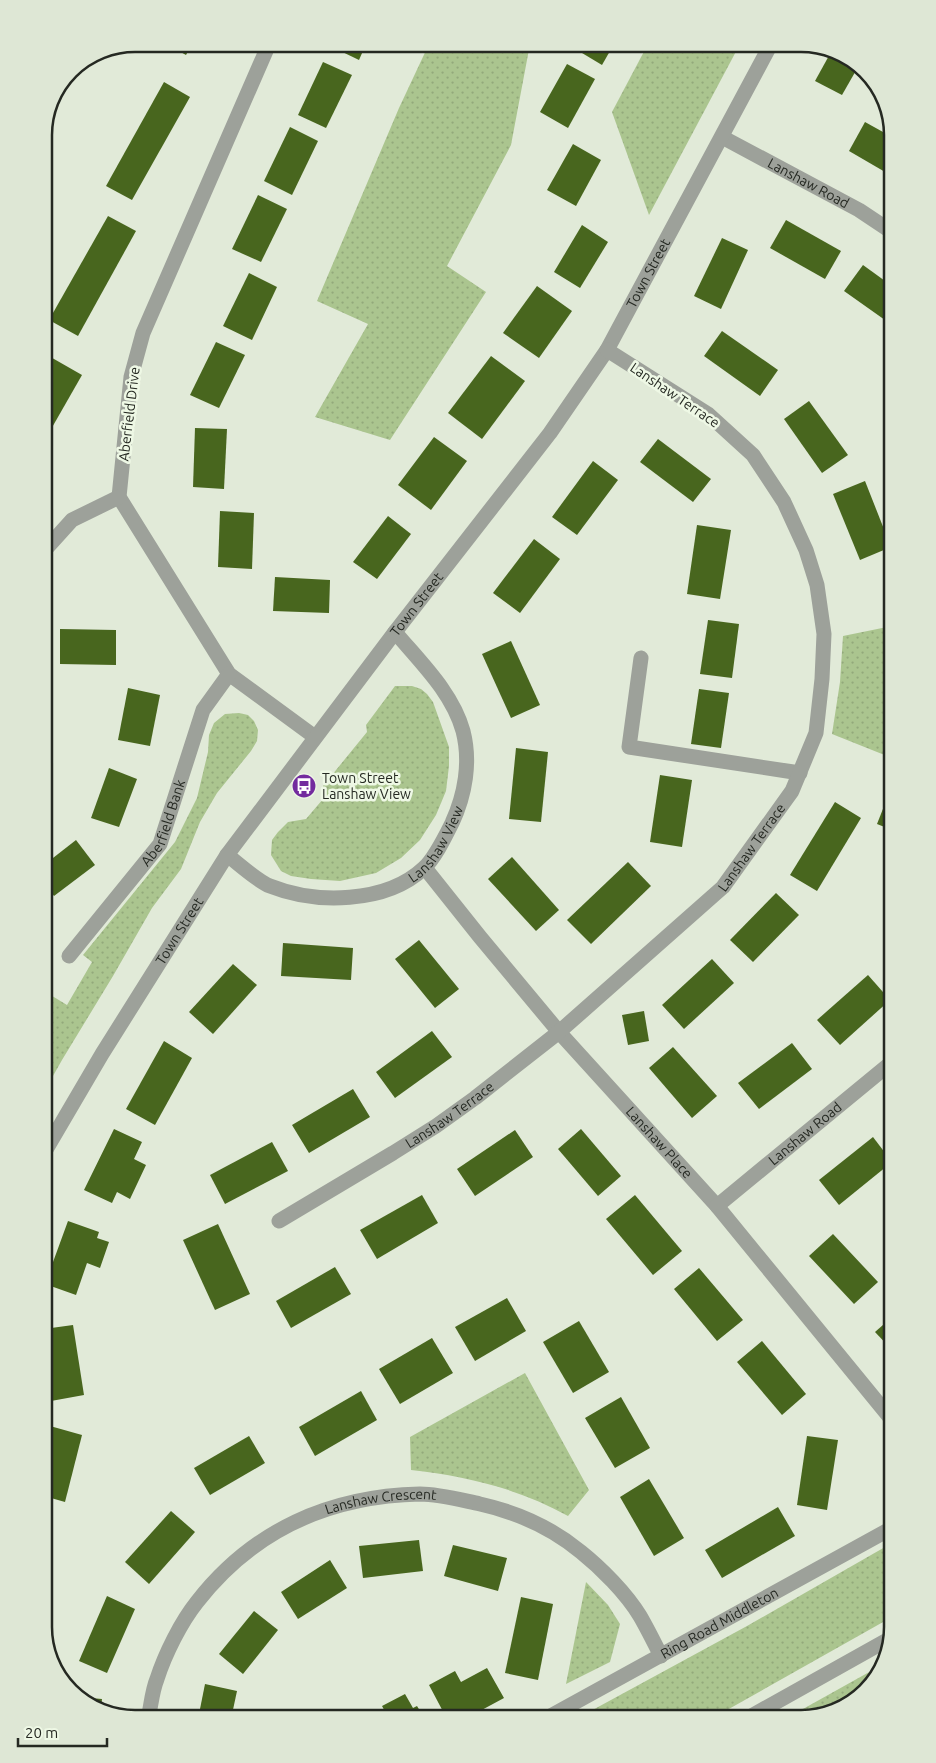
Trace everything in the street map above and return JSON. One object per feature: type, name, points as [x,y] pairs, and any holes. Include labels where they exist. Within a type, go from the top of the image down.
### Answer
[{"type":"street","name":"Aberfield Drive","points":[[119,497],[132,377],[143,333],[265,52]]},
{"type":"street","name":"Town Street","points":[[52,1139],[102,1054],[227,855],[395,632],[550,433],[607,350],[766,53]]},
{"type":"street","name":"Lanshaw Road","points":[[722,137],[859,210],[884,227]]},
{"type":"street","name":"Lanshaw Terrace","points":[[279,1221],[436,1126],[475,1098],[559,1032],[723,887],[792,791],[816,732],[822,679],[824,634],[817,585],[806,550],[784,502],[753,455],[708,414],[607,350]]},
{"type":"street","points":[[53,541],[72,520],[119,497],[229,674],[315,737]]},
{"type":"street","name":"Lanshaw View","points":[[227,855],[268,886],[305,896],[341,899],[379,892],[402,884],[425,868],[444,838],[458,810],[467,761],[463,732],[450,700],[395,632]]},
{"type":"street","points":[[641,658],[629,747],[800,773]]},
{"type":"street","name":"Aberfield Bank","points":[[69,956],[160,844],[202,710],[229,674]]},
{"type":"street","name":"Lanshaw Place","points":[[425,868],[559,1032],[717,1206],[884,1410]]},
{"type":"street","name":"Lanshaw Road","points":[[717,1206],[884,1069]]},
{"type":"street","name":"Lanshaw Crescent","points":[[150,1710],[156,1679],[174,1640],[196,1603],[225,1571],[258,1543],[295,1522],[336,1506],[370,1498],[421,1494],[463,1500],[505,1510],[540,1525],[581,1552],[612,1582],[639,1615],[661,1656]]},
{"type":"street","name":"Ring Road Middleton","points":[[562,1710],[884,1532]]},
{"type":"street","points":[[762,1710],[882,1643]]},
{"type":"green space","points":[[425,52],[528,53],[511,145],[447,266],[486,292],[390,440],[315,417],[368,324],[317,301],[399,108]]},
{"type":"green space","points":[[643,53],[735,53],[649,215],[612,112]]},
{"type":"green space","points":[[884,628],[884,755],[832,734],[840,682],[843,636]]},
{"type":"green space","points":[[395,686],[412,686],[421,689],[427,694],[433,702],[449,747],[446,791],[436,815],[420,840],[401,858],[376,873],[340,881],[291,876],[281,871],[271,855],[272,840],[288,822],[306,819],[323,799],[323,786],[367,732],[366,725]]},
{"type":"green space","points":[[239,713],[248,715],[254,721],[258,730],[257,741],[217,793],[200,822],[181,869],[152,908],[52,1077],[52,996],[67,1005],[92,962],[83,955],[175,842],[197,798],[208,752],[209,735],[214,723],[225,714]]},
{"type":"green space","points":[[525,1373],[589,1490],[568,1516],[531,1498],[492,1485],[452,1476],[411,1470],[410,1437]]},
{"type":"green space","points":[[884,1548],[884,1622],[727,1710],[593,1710],[747,1626]]},
{"type":"green space","points":[[586,1582],[608,1605],[620,1624],[610,1662],[566,1684]]},
{"type":"green space","points":[[871,1671],[859,1686],[842,1699],[817,1709],[801,1710]]},
{"type":"building","points":[[343,52],[362,52],[359,60]]},
{"type":"building","points":[[581,53],[609,53],[602,65]]},
{"type":"building","points":[[828,57],[855,73],[842,95],[815,81]]},
{"type":"building","points":[[323,62],[352,75],[326,128],[298,115]]},
{"type":"building","points":[[567,64],[595,79],[568,128],[540,112]]},
{"type":"building","points":[[164,82],[190,97],[132,200],[106,186]]},
{"type":"building","points":[[865,122],[884,132],[884,171],[849,151]]},
{"type":"building","points":[[290,127],[318,141],[292,195],[264,181]]},
{"type":"building","points":[[573,144],[601,160],[576,206],[547,190]]},
{"type":"building","points":[[258,195],[287,209],[261,262],[232,249]]},
{"type":"building","points":[[108,216],[136,231],[78,336],[53,322],[53,313]]},
{"type":"building","points":[[786,220],[841,251],[825,279],[770,248]]},
{"type":"building","points":[[582,225],[608,242],[580,288],[554,272]]},
{"type":"building","points":[[722,238],[748,250],[721,309],[694,296]]},
{"type":"building","points":[[863,265],[884,280],[884,319],[844,291]]},
{"type":"building","points":[[249,273],[277,287],[252,340],[223,326]]},
{"type":"building","points":[[537,286],[572,311],[539,358],[503,333]]},
{"type":"building","points":[[722,331],[778,370],[760,396],[704,356]]},
{"type":"building","points":[[216,342],[245,355],[219,408],[190,395]]},
{"type":"building","points":[[491,356],[525,381],[482,439],[448,413]]},
{"type":"building","points":[[53,358],[82,375],[53,426]]},
{"type":"building","points":[[809,401],[848,455],[822,473],[784,419]]},
{"type":"building","points":[[195,428],[227,429],[224,489],[193,487]]},
{"type":"building","points":[[434,437],[467,461],[431,510],[398,485]]},
{"type":"building","points":[[658,439],[711,479],[693,502],[640,462]]},
{"type":"building","points":[[593,461],[618,480],[577,535],[552,517]]},
{"type":"building","points":[[865,481],[884,529],[884,550],[860,560],[833,494]]},
{"type":"building","points":[[220,511],[254,513],[252,569],[218,567]]},
{"type":"building","points":[[388,516],[411,534],[377,579],[353,562]]},
{"type":"building","points":[[697,525],[731,530],[720,599],[687,594]]},
{"type":"building","points":[[534,539],[560,559],[520,613],[493,593]]},
{"type":"building","points":[[275,577],[330,580],[329,613],[273,611]]},
{"type":"building","points":[[708,620],[739,624],[732,678],[700,674]]},
{"type":"building","points":[[60,629],[116,630],[116,665],[60,664]]},
{"type":"building","points":[[511,641],[540,705],[511,718],[482,654]]},
{"type":"building","points":[[128,688],[160,695],[150,746],[118,740]]},
{"type":"building","points":[[699,689],[729,693],[721,748],[691,744]]},
{"type":"building","points":[[516,748],[548,752],[541,822],[509,819]]},
{"type":"building","points":[[109,768],[137,779],[119,827],[91,818]]},
{"type":"building","points":[[660,775],[692,780],[682,847],[650,842]]},
{"type":"building","points":[[835,802],[861,818],[817,891],[790,875]]},
{"type":"building","points":[[884,806],[884,827],[877,824]]},
{"type":"building","points":[[76,840],[95,865],[54,896],[53,858]]},
{"type":"building","points":[[512,857],[559,910],[536,931],[488,879]]},
{"type":"building","points":[[628,862],[651,886],[591,944],[567,920]]},
{"type":"building","points":[[776,893],[799,915],[753,962],[730,940]]},
{"type":"building","points":[[419,940],[459,989],[435,1008],[395,959]]},
{"type":"building","points":[[283,943],[353,948],[351,980],[281,976]]},
{"type":"building","points":[[712,959],[734,983],[684,1029],[662,1005]]},
{"type":"building","points":[[233,964],[257,985],[213,1034],[189,1012]]},
{"type":"building","points":[[868,975],[884,993],[884,1005],[840,1045],[817,1020]]},
{"type":"building","points":[[644,1011],[649,1041],[628,1045],[622,1015]]},
{"type":"building","points":[[432,1031],[452,1057],[395,1098],[376,1072]]},
{"type":"building","points":[[164,1041],[192,1058],[155,1125],[126,1109]]},
{"type":"building","points":[[792,1043],[812,1069],[759,1109],[738,1083]]},
{"type":"building","points":[[673,1047],[717,1096],[692,1118],[649,1068]]},
{"type":"building","points":[[353,1089],[370,1117],[309,1153],[292,1125]]},
{"type":"building","points":[[114,1129],[142,1142],[134,1159],[146,1165],[130,1199],[117,1192],[112,1203],[84,1190]]},
{"type":"building","points":[[581,1129],[621,1176],[598,1196],[558,1149]]},
{"type":"building","points":[[515,1130],[533,1157],[475,1196],[457,1169]]},
{"type":"building","points":[[873,1137],[884,1151],[884,1168],[839,1205],[819,1180]]},
{"type":"building","points":[[272,1142],[288,1171],[225,1204],[210,1175]]},
{"type":"building","points":[[422,1195],[438,1223],[377,1259],[360,1230]]},
{"type":"building","points":[[635,1195],[682,1251],[653,1275],[606,1219]]},
{"type":"building","points":[[68,1221],[99,1232],[97,1238],[109,1242],[100,1268],[87,1263],[76,1295],[52,1287],[52,1264]]},
{"type":"building","points":[[218,1224],[250,1294],[215,1310],[183,1240]]},
{"type":"building","points":[[833,1234],[878,1282],[854,1304],[809,1256]]},
{"type":"building","points":[[335,1267],[351,1294],[291,1328],[276,1301]]},
{"type":"building","points":[[699,1268],[743,1320],[717,1341],[674,1289]]},
{"type":"building","points":[[507,1298],[526,1331],[475,1361],[455,1327]]},
{"type":"building","points":[[579,1321],[609,1372],[573,1393],[543,1342]]},
{"type":"building","points":[[884,1324],[884,1342],[875,1332]]},
{"type":"building","points":[[73,1325],[84,1395],[52,1401],[52,1328]]},
{"type":"building","points":[[432,1338],[453,1373],[400,1404],[379,1369]]},
{"type":"building","points":[[762,1341],[806,1394],[782,1415],[737,1362]]},
{"type":"building","points":[[361,1391],[377,1420],[315,1456],[299,1427]]},
{"type":"building","points":[[621,1397],[650,1448],[615,1468],[585,1418]]},
{"type":"building","points":[[52,1427],[82,1435],[65,1502],[52,1498]]},
{"type":"building","points":[[249,1436],[265,1463],[210,1495],[194,1468]]},
{"type":"building","points":[[807,1436],[838,1440],[827,1510],[797,1505]]},
{"type":"building","points":[[649,1479],[684,1538],[654,1556],[620,1497]]},
{"type":"building","points":[[778,1507],[795,1536],[722,1578],[705,1550]]},
{"type":"building","points":[[171,1511],[195,1532],[149,1584],[125,1562]]},
{"type":"building","points":[[419,1540],[423,1571],[363,1578],[359,1546]]},
{"type":"building","points":[[453,1545],[507,1558],[498,1591],[444,1576]]},
{"type":"building","points":[[330,1560],[347,1588],[298,1619],[281,1592]]},
{"type":"building","points":[[107,1596],[135,1609],[107,1673],[79,1661]]},
{"type":"building","points":[[521,1597],[553,1604],[538,1680],[505,1673]]},
{"type":"building","points":[[254,1611],[278,1630],[243,1674],[219,1654]]},
{"type":"building","points":[[487,1668],[504,1698],[482,1710],[442,1710],[429,1685],[455,1671],[461,1682]]},
{"type":"building","points":[[205,1684],[237,1691],[233,1710],[200,1710]]},
{"type":"building","points":[[405,1694],[413,1708],[417,1706],[419,1710],[384,1710],[382,1706]]},
{"type":"building","points":[[93,1698],[102,1699],[102,1703]]},
{"type":"place","name":"Town Street Lanshaw View","points":[[304,786]]}]
